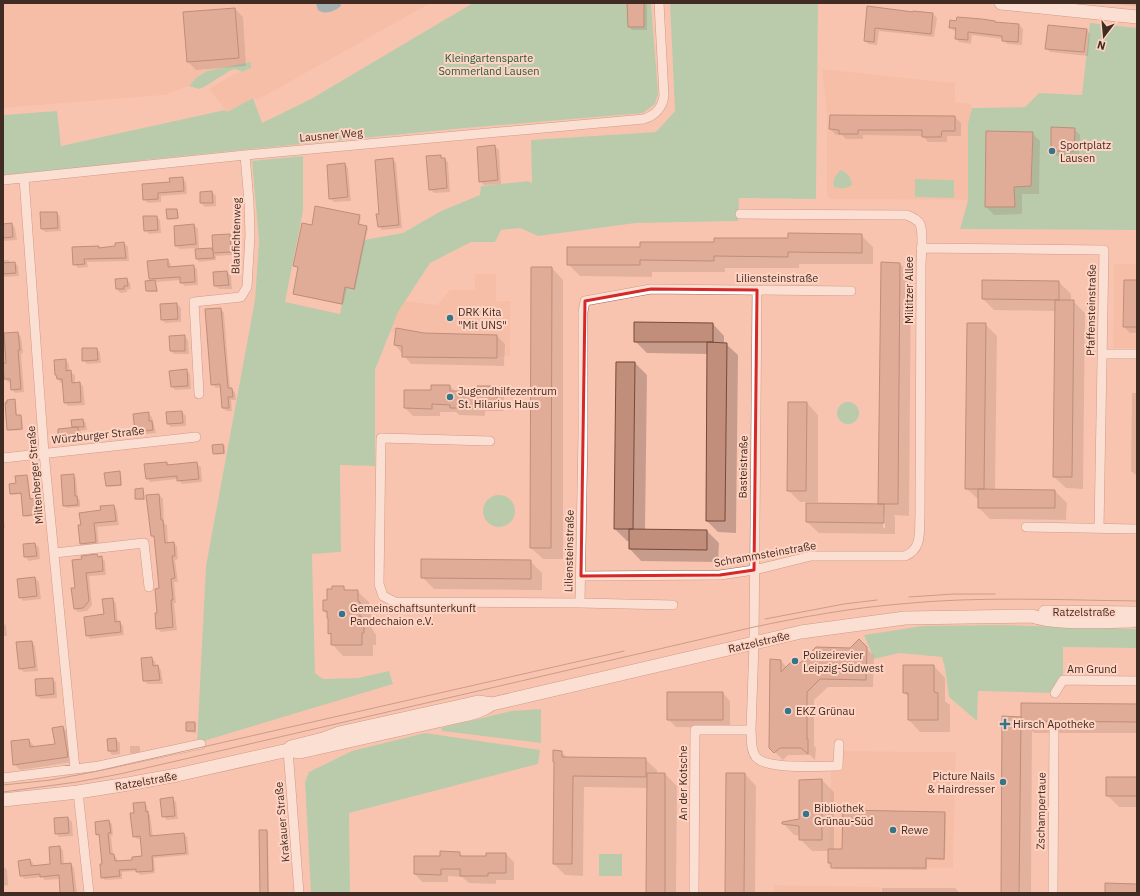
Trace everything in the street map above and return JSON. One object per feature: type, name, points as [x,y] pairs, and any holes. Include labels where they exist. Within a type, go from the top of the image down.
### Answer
[{"type":"main road","points":[[1001,3],[1137,17]]},
{"type":"main road","name":"Ratzelstraße","points":[[1032,616],[1036,613],[1046,612],[1137,613]]},
{"type":"main road","name":"Ratzelstraße","points":[[3,800],[78,792],[177,775],[288,750],[291,747],[323,740],[339,733],[465,704],[478,702],[492,704],[801,632],[905,618],[1032,616],[1068,621],[1132,621],[1137,619]]},
{"type":"street","name":"Lausner Weg","points":[[3,180],[245,155],[644,119],[652,117],[662,104],[664,96],[659,3]]},
{"type":"street","name":"Blaufichtenweg","points":[[199,394],[194,302],[241,297],[247,287],[250,202],[245,155]]},
{"type":"street","name":"Miltenberger Straße","points":[[24,178],[44,453],[55,553],[75,770]]},
{"type":"street","name":"Miltitzer Allee","points":[[740,214],[907,215],[914,218],[919,223],[921,231],[919,539]]},
{"type":"street","name":"Pfaffensteinstraße","points":[[921,248],[1104,250],[1099,528]]},
{"type":"street","name":"Liliensteinstraße","points":[[490,441],[381,438],[379,584],[383,596],[395,602],[580,604],[583,312],[585,301],[651,289],[851,291]]},
{"type":"street","name":"Basteistraße","points":[[754,643],[757,290]]},
{"type":"street","points":[[1103,354],[1137,354]]},
{"type":"street","name":"Würzburger Straße","points":[[3,458],[196,437]]},
{"type":"street","points":[[1026,527],[1137,529]]},
{"type":"street","name":"Schrammsteinstraße","points":[[581,576],[720,575],[754,570],[811,556],[905,556],[911,554],[918,545],[919,539]]},
{"type":"street","points":[[55,553],[144,544],[149,587]]},
{"type":"street","points":[[580,604],[673,605]]},
{"type":"street","points":[[754,643],[751,730],[752,748],[757,758],[765,763],[776,766],[838,766],[839,744]]},
{"type":"street","name":"Am Grund","points":[[1055,693],[1062,680],[1137,681]]},
{"type":"street","name":"Zschampertaue","points":[[1053,893],[1054,728]]},
{"type":"street","name":"An der Kotsche","points":[[694,893],[695,730],[751,730]]},
{"type":"street","points":[[3,778],[75,770],[126,761],[201,744]]},
{"type":"street","name":"Krakauer Straße","points":[[288,750],[299,893]]},
{"type":"street","points":[[78,792],[89,893]]},
{"type":"highlighted area","points":[[651,289],[757,290],[754,570],[720,575],[581,576],[585,301]]},
{"type":"shaded area","points":[[3,3],[431,3],[259,99],[253,98],[227,112],[209,89],[232,75],[251,68],[225,68],[207,71],[197,77],[189,86],[165,95],[3,108]]},
{"type":"shaded area","points":[[822,69],[955,83],[955,103],[970,103],[972,108],[968,123],[968,200],[830,199],[827,196],[827,114]]},
{"type":"shaded area","points":[[1114,264],[1137,264],[1137,348],[1113,348]]},
{"type":"shaded area","name":"DRK Kita \"Mit UNS\"","points":[[475,274],[496,274],[496,301],[510,301],[510,356],[402,355],[402,346],[394,345],[395,333],[384,331],[400,300],[437,305],[450,290],[475,290]]},
{"type":"shaded area","points":[[844,751],[956,752],[953,868],[828,867],[831,771],[843,768]]},
{"type":"shaded area","points":[[774,885],[881,887],[881,893],[774,893]]},
{"type":"green space","name":"Kleingartensparte Sommerland Lausen","points":[[473,3],[651,3],[658,94],[655,104],[643,113],[465,128],[3,175],[3,115],[57,111],[61,146],[225,110],[227,112],[253,98],[262,123],[311,99]]},
{"type":"green space","points":[[670,3],[818,3],[816,199],[739,198],[738,221],[636,223],[538,236],[520,228],[501,230],[495,242],[471,242],[430,263],[398,312],[375,370],[375,466],[340,465],[341,552],[312,554],[315,673],[323,679],[358,678],[389,671],[393,684],[197,743],[206,566],[255,300],[259,241],[252,161],[303,156],[303,211],[285,302],[340,314],[345,287],[364,240],[403,233],[441,211],[480,195],[481,186],[528,181],[532,183],[531,140],[656,132],[675,111]]},
{"type":"green space","name":"Sportplatz Lausen","points":[[1090,23],[1137,28],[1137,230],[960,229],[968,200],[968,123],[972,108],[1025,107],[1039,93],[1082,95]]},
{"type":"green space","points":[[251,62],[251,68],[242,72],[236,69],[231,70],[199,89],[189,86],[197,77],[207,71]]},
{"type":"green space","points":[[841,170],[846,172],[849,176],[852,185],[843,188],[834,187],[834,179]]},
{"type":"green space","points":[[915,179],[954,180],[954,198],[915,197]]},
{"type":"green space","points":[[848,402],[856,405],[859,413],[856,421],[848,424],[840,421],[837,413],[840,405]]},
{"type":"green space","points":[[496,495],[502,495],[511,499],[515,511],[511,523],[502,527],[496,527],[487,523],[483,514],[483,508],[487,499]]},
{"type":"green space","points":[[1003,625],[1137,629],[1137,648],[1063,647],[1063,680],[1055,693],[978,691],[977,721],[949,697],[942,657],[899,653],[874,659],[864,635],[923,626]]},
{"type":"green space","points":[[541,709],[541,743],[442,731],[441,728],[511,711]]},
{"type":"green space","points":[[425,733],[540,750],[538,764],[349,813],[350,893],[311,893],[305,782],[309,772],[352,751]]},
{"type":"green space","points":[[599,854],[622,854],[622,876],[599,876]]},
{"type":"water","points":[[316,3],[340,3],[341,6],[327,13],[318,10]]},
{"type":"building","points":[[627,3],[644,3],[644,27],[628,27]]},
{"type":"building","points":[[867,6],[933,13],[931,34],[875,28],[874,42],[864,41]]},
{"type":"building","points":[[235,8],[239,58],[187,62],[183,12]]},
{"type":"building","points":[[957,17],[1019,24],[1018,42],[1002,41],[1002,36],[968,32],[968,40],[955,39],[956,28],[949,28],[950,20],[956,21]]},
{"type":"building","points":[[1048,25],[1087,29],[1084,52],[1045,49]]},
{"type":"building","points":[[830,115],[955,116],[955,131],[942,131],[941,137],[922,137],[922,130],[858,130],[858,134],[839,134],[839,130],[829,129]]},
{"type":"building","points":[[1051,127],[1075,128],[1074,151],[1051,151]]},
{"type":"building","points":[[986,131],[1033,132],[1031,186],[1014,187],[1015,207],[985,207]]},
{"type":"building","points":[[495,145],[498,180],[479,182],[477,147]]},
{"type":"building","points":[[441,155],[441,158],[445,158],[447,188],[429,190],[426,156]]},
{"type":"building","points":[[393,158],[399,225],[378,227],[376,214],[379,214],[375,160]]},
{"type":"building","points":[[345,163],[348,197],[329,199],[327,165]]},
{"type":"building","points":[[183,177],[184,191],[158,193],[158,199],[143,200],[142,184],[170,182],[169,178]]},
{"type":"building","points":[[212,191],[213,203],[200,203],[200,192]]},
{"type":"building","points":[[315,206],[360,215],[358,224],[367,226],[354,289],[345,287],[342,304],[293,294],[298,267],[293,266],[302,223],[312,225]]},
{"type":"building","points":[[166,209],[177,209],[178,218],[167,219]]},
{"type":"building","points":[[40,212],[57,212],[58,228],[41,229]]},
{"type":"building","points":[[143,216],[157,216],[158,230],[144,231]]},
{"type":"building","points":[[12,223],[13,237],[3,238],[3,224]]},
{"type":"building","points":[[194,224],[196,244],[175,246],[174,226]]},
{"type":"building","points":[[788,233],[862,234],[862,253],[788,252],[788,257],[714,256],[714,261],[640,260],[640,265],[567,265],[567,247],[640,247],[640,242],[714,242],[714,238],[788,238]]},
{"type":"building","points":[[230,234],[231,252],[213,253],[214,258],[196,259],[195,249],[212,248],[213,252],[212,235]]},
{"type":"building","points":[[124,242],[126,258],[84,259],[85,264],[73,265],[72,247],[99,246],[99,248],[115,246],[115,243]]},
{"type":"building","points":[[168,259],[168,267],[194,265],[195,282],[180,283],[180,277],[149,279],[147,261]]},
{"type":"building","points":[[15,262],[16,273],[3,274],[3,263]]},
{"type":"building","points":[[881,262],[900,263],[898,504],[878,504]]},
{"type":"building","points":[[531,267],[552,267],[551,548],[530,548]]},
{"type":"building","points":[[227,271],[229,285],[214,286],[213,272]]},
{"type":"building","points":[[127,278],[128,286],[124,286],[124,289],[116,289],[115,279]]},
{"type":"building","points":[[155,280],[157,291],[146,291],[145,281]]},
{"type":"building","points":[[982,280],[1059,281],[1059,300],[982,299]]},
{"type":"building","points":[[1124,280],[1137,280],[1137,327],[1123,327]]},
{"type":"building","points":[[1055,300],[1074,300],[1072,477],[1053,477]]},
{"type":"building","points":[[177,303],[178,319],[161,320],[160,304]]},
{"type":"building","points":[[221,308],[228,388],[232,388],[233,397],[228,397],[229,408],[222,408],[220,384],[211,385],[205,309]]},
{"type":"building","points":[[634,322],[713,323],[713,342],[634,342]]},
{"type":"building","points":[[967,323],[986,323],[984,489],[965,489]]},
{"type":"building","points":[[396,328],[424,333],[497,335],[497,358],[402,357],[402,346],[394,345]]},
{"type":"building","points":[[18,332],[21,389],[11,390],[10,379],[4,379],[3,363],[6,363],[4,333]]},
{"type":"building","points":[[185,335],[185,351],[170,351],[169,336]]},
{"type":"building","points":[[707,342],[727,343],[725,521],[706,521]]},
{"type":"building","points":[[82,348],[97,348],[98,360],[82,361]]},
{"type":"building","points":[[66,359],[66,371],[71,370],[72,383],[80,382],[81,402],[64,403],[62,379],[57,379],[55,375],[54,360]]},
{"type":"building","points":[[616,362],[635,362],[633,529],[614,529]]},
{"type":"building","points":[[187,369],[188,386],[171,387],[169,371]]},
{"type":"building","name":"Jugendhilfezentrum St. Hilarius Haus","points":[[431,385],[450,385],[450,391],[477,391],[477,386],[497,386],[497,404],[478,403],[478,408],[450,408],[450,405],[432,404],[432,409],[404,408],[404,390],[431,390]]},
{"type":"building","points":[[15,399],[16,415],[21,415],[22,429],[7,430],[5,403],[7,403],[7,400]]},
{"type":"building","points":[[788,402],[807,402],[806,491],[787,491]]},
{"type":"building","points":[[182,411],[183,423],[167,424],[166,412]]},
{"type":"building","points":[[149,412],[149,421],[152,421],[153,430],[135,432],[133,414]]},
{"type":"building","points":[[83,419],[84,427],[72,427],[71,420]]},
{"type":"building","points":[[78,427],[79,438],[58,440],[58,429]]},
{"type":"building","points":[[223,444],[224,453],[213,454],[212,445]]},
{"type":"building","points":[[167,462],[167,465],[197,462],[199,479],[177,481],[177,476],[146,479],[144,464]]},
{"type":"building","points":[[120,471],[121,485],[106,486],[104,473]]},
{"type":"building","points":[[74,474],[75,496],[77,496],[78,505],[63,506],[61,475]]},
{"type":"building","points":[[27,475],[30,499],[37,498],[39,514],[23,516],[21,493],[10,494],[9,484],[16,483],[15,476]]},
{"type":"building","points":[[143,488],[144,499],[135,499],[135,489]]},
{"type":"building","points":[[978,489],[1055,490],[1055,508],[978,508]]},
{"type":"building","points":[[159,494],[165,543],[174,542],[175,556],[172,556],[175,578],[171,579],[173,627],[156,629],[155,613],[157,613],[155,589],[159,588],[154,536],[151,536],[146,495]]},
{"type":"building","points":[[806,503],[884,504],[884,523],[806,522]]},
{"type":"building","points":[[114,505],[116,521],[94,523],[96,542],[80,544],[78,525],[81,525],[79,513],[101,510],[100,506]]},
{"type":"building","points":[[629,529],[707,530],[707,550],[629,549]]},
{"type":"building","points":[[35,543],[37,556],[24,557],[23,544]]},
{"type":"building","points":[[97,554],[98,557],[102,556],[103,571],[86,573],[89,601],[83,608],[74,609],[71,588],[75,588],[72,560],[82,559],[81,556]]},
{"type":"building","points":[[421,559],[531,560],[531,579],[421,578]]},
{"type":"building","points":[[35,577],[37,596],[19,598],[17,579]]},
{"type":"building","name":"Gemeinschaftsunterkunft Pandechaion e.V.","points":[[332,586],[344,586],[344,590],[358,590],[360,617],[362,617],[362,622],[364,622],[362,645],[331,645],[331,633],[328,634],[327,611],[323,611],[323,600],[327,600],[327,589],[332,589]]},
{"type":"building","points":[[113,598],[115,622],[120,621],[121,632],[86,636],[84,617],[104,614],[102,599]]},
{"type":"building","name":"EKZ Grünau","points":[[859,639],[867,647],[866,680],[820,679],[807,692],[808,754],[801,748],[780,748],[774,753],[769,748],[770,659],[781,660],[781,672],[795,658],[800,663],[816,647],[850,648]]},
{"type":"building","points":[[32,641],[35,667],[19,669],[16,642]]},
{"type":"building","points":[[152,657],[153,666],[158,665],[160,680],[143,681],[141,658]]},
{"type":"building","points":[[903,665],[934,665],[934,692],[938,693],[938,720],[908,720],[908,693],[903,693]]},
{"type":"building","points":[[53,678],[54,694],[36,696],[35,679]]},
{"type":"building","points":[[667,692],[723,692],[723,720],[667,720]]},
{"type":"building","points":[[1021,703],[1137,704],[1137,722],[1021,721]]},
{"type":"building","points":[[1002,716],[1021,717],[1019,893],[1001,893]]},
{"type":"building","points":[[186,722],[195,722],[195,731],[186,731]]},
{"type":"building","points":[[63,726],[68,757],[13,765],[11,741],[29,739],[30,747],[55,744],[52,728]]},
{"type":"building","points":[[116,738],[117,751],[108,751],[107,739]]},
{"type":"building","points":[[553,750],[562,751],[562,757],[646,758],[646,777],[573,776],[572,864],[553,864]]},
{"type":"building","points":[[647,773],[665,773],[665,893],[646,893]]},
{"type":"building","points":[[726,773],[745,773],[744,893],[725,893]]},
{"type":"building","points":[[1106,777],[1137,777],[1137,796],[1106,796]]},
{"type":"building","points":[[822,779],[822,840],[799,840],[799,826],[782,824],[782,822],[799,819],[799,780]]},
{"type":"building","points":[[173,797],[175,816],[162,817],[160,799]]},
{"type":"building","points":[[145,802],[146,812],[148,811],[150,836],[184,833],[186,853],[152,856],[153,871],[136,872],[136,869],[119,870],[120,876],[101,878],[100,864],[102,864],[99,834],[96,835],[95,822],[109,820],[111,833],[108,833],[110,854],[114,854],[115,861],[132,860],[132,857],[142,856],[140,836],[133,837],[130,813],[134,813],[133,803]]},
{"type":"building","name":"Rewe","points":[[843,810],[945,812],[944,859],[926,858],[926,868],[831,868],[831,863],[828,863],[828,849],[842,849]]},
{"type":"building","points":[[68,817],[69,833],[55,834],[54,818]]},
{"type":"building","points":[[259,830],[267,830],[268,893],[260,893]]},
{"type":"building","points":[[60,846],[61,864],[71,863],[74,893],[60,893],[59,875],[40,877],[40,874],[20,876],[18,861],[30,859],[31,866],[50,864],[49,847]]},
{"type":"building","points":[[440,851],[460,852],[460,856],[486,856],[486,853],[506,853],[506,873],[488,873],[488,876],[460,876],[460,869],[441,869],[441,875],[414,874],[414,856],[440,856]]},
{"type":"building","points":[[1105,883],[1137,884],[1137,893],[1105,893]]},
{"type":"tram line","points":[[909,597],[954,594],[995,594]]},
{"type":"tram line","points":[[3,792],[77,782],[120,774],[754,627],[827,613],[882,606],[959,600],[1018,599],[1137,601]]},
{"type":"tram line","points":[[765,619],[844,604],[877,600]]},
{"type":"tram line","points":[[3,785],[51,780],[93,772],[624,651]]},
{"type":"place","name":"Sportplatz Lausen","points":[[1052,151]]},
{"type":"place","name":"DRK Kita \"Mit UNS\"","points":[[450,318]]},
{"type":"place","name":"Jugendhilfezentrum St. Hilarius Haus","points":[[450,397]]},
{"type":"place","name":"Gemeinschaftsunterkunft Pandechaion e.V.","points":[[342,614]]},
{"type":"place","name":"Polizeirevier Leipzig-Südwest","points":[[795,661]]},
{"type":"place","name":"EKZ Grünau","points":[[788,711]]},
{"type":"place","name":"Hirsch Apotheke","points":[[1005,724]]},
{"type":"place","name":"Picture Nails & Hairdresser","points":[[1003,782]]},
{"type":"place","name":"Bibliothek Grünau-Süd","points":[[806,814]]},
{"type":"place","name":"Rewe","points":[[893,830]]}]
